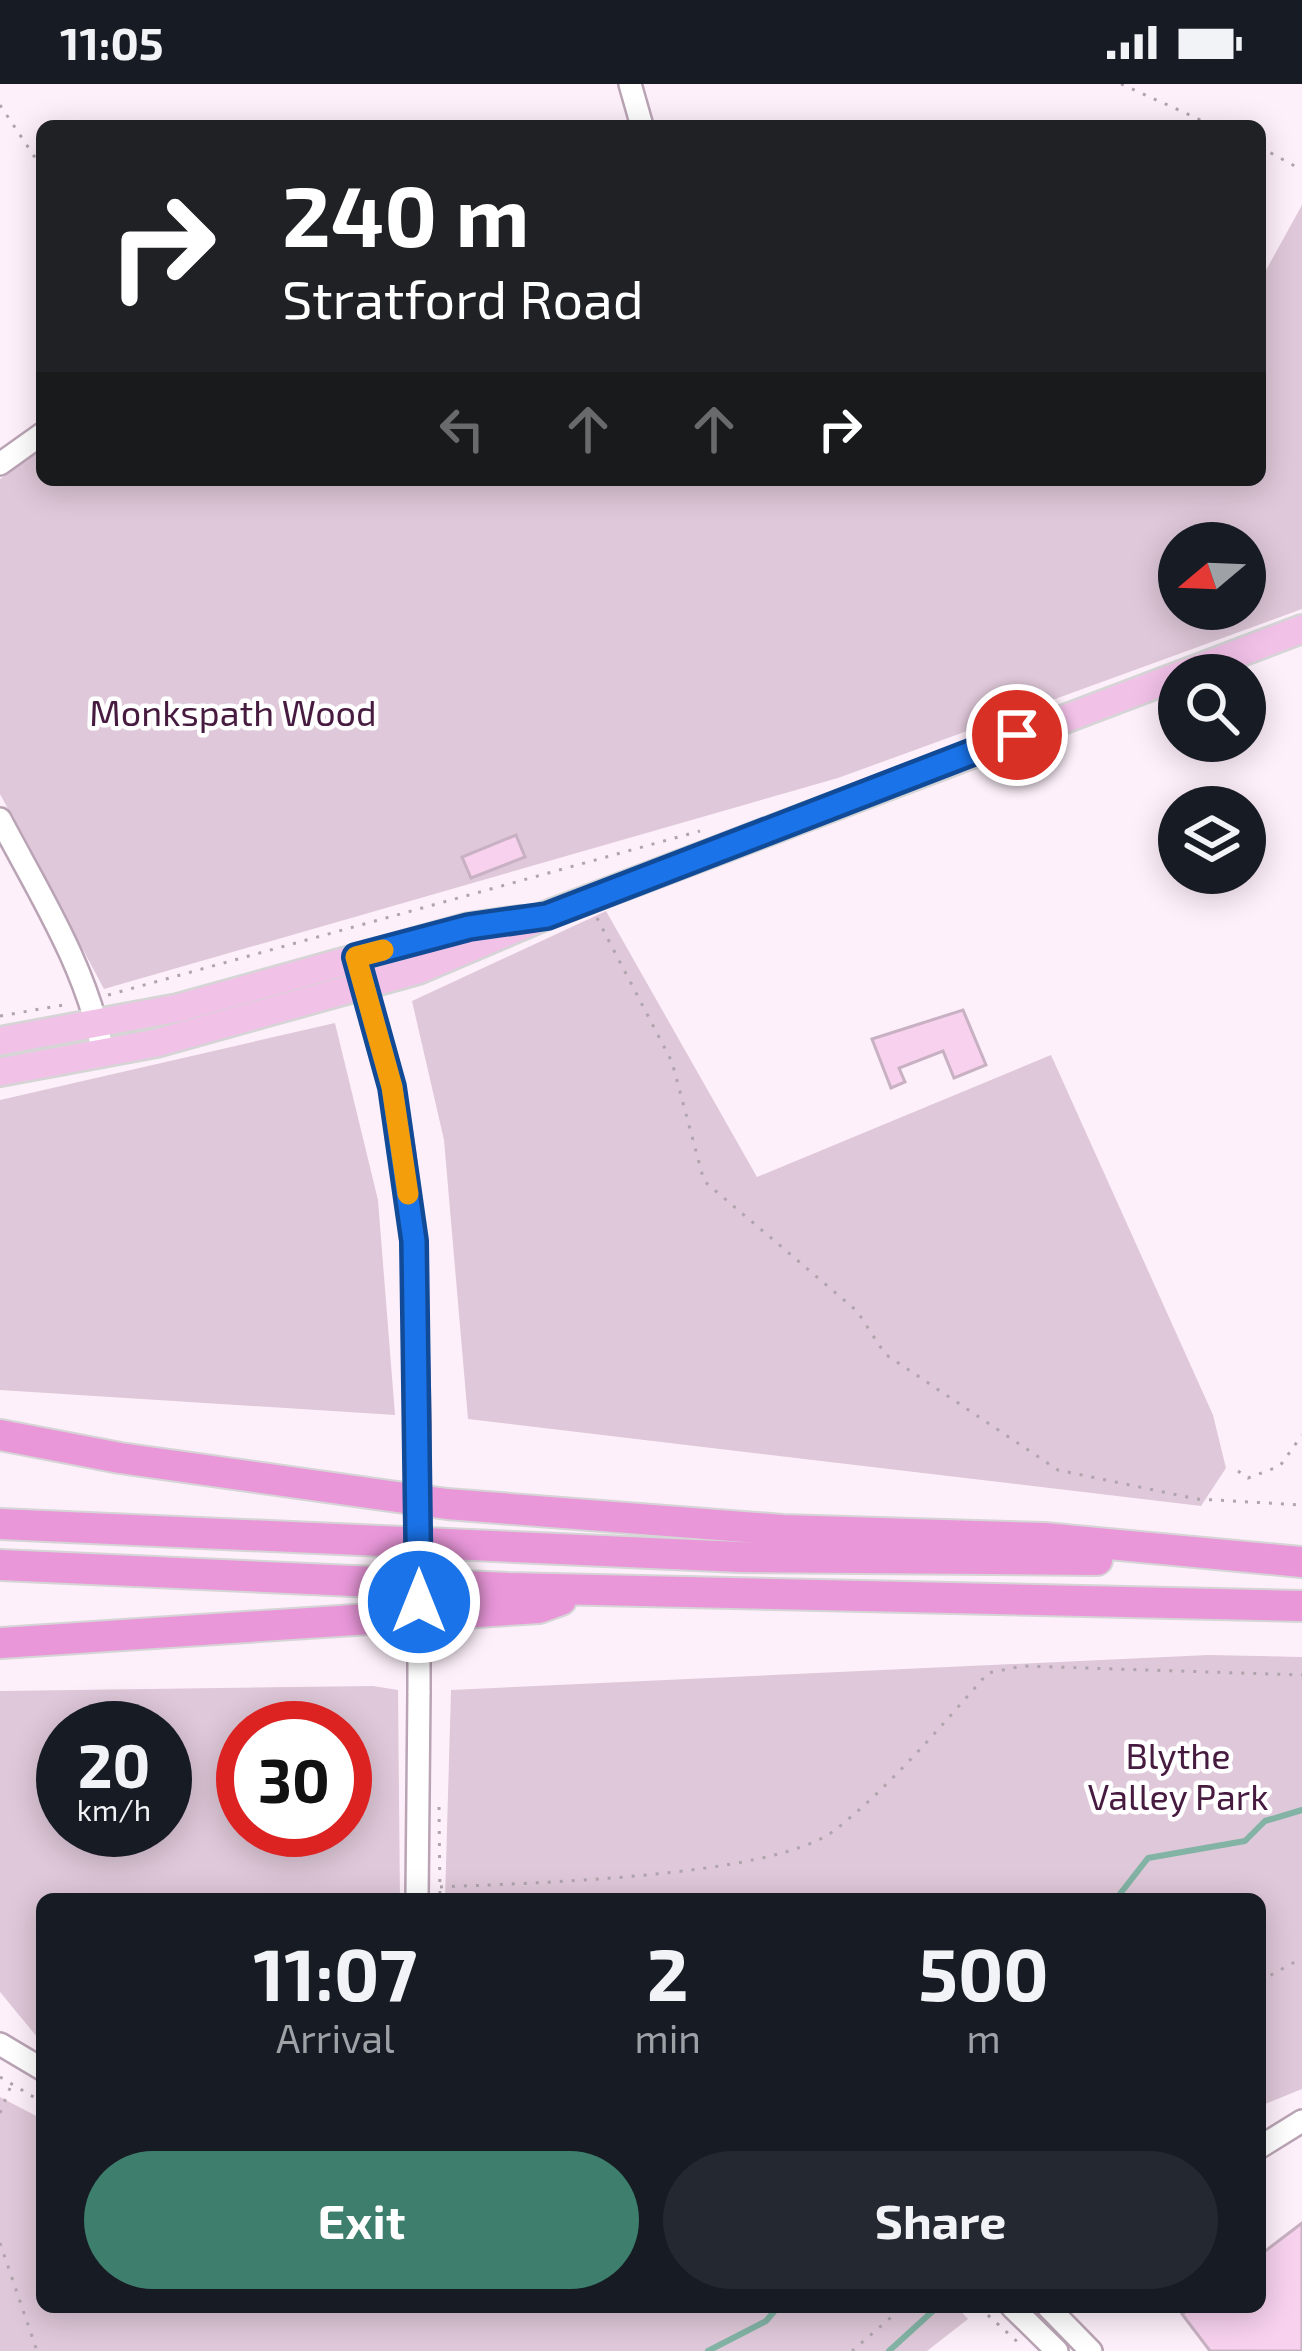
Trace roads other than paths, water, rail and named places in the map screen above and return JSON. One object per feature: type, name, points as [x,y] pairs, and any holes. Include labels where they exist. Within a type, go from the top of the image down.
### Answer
[{"type":"highway","points":[[0,1435],[120,1458],[447,1504],[783,1530],[1045,1538],[1302,1562]]},
{"type":"highway","points":[[0,1524],[740,1557],[1302,1562]]},
{"type":"highway","points":[[0,1565],[596,1589],[1302,1606]]},
{"type":"highway","points":[[0,1643],[538,1608],[596,1589]]},
{"type":"main road","points":[[0,1041],[94,1012],[478,948],[547,916],[1302,629]]},
{"type":"main road","points":[[0,1072],[259,1016],[359,971]]},
{"type":"street","points":[[630,84],[640,120]]},
{"type":"street","points":[[0,464],[36,438]]},
{"type":"street","points":[[0,819],[94,1012],[103,1053]]},
{"type":"street","points":[[359,971],[392,1087],[414,1241],[419,1424],[417,1893]]},
{"type":"street","points":[[0,2044],[36,2065]]},
{"type":"street","points":[[1266,2143],[1302,2120]]},
{"type":"street","points":[[1018,2313],[1057,2351]]},
{"type":"street","points":[[1054,2313],[1090,2351]]},
{"type":"waterway","points":[[1121,1893],[1148,1858],[1245,1841],[1265,1821],[1302,1810]]},
{"type":"waterway","points":[[708,2351],[773,2313]]},
{"type":"waterway","points":[[889,2351],[931,2313]]},
{"type":"park label","name":"Monkspath Wood","points":[[233,713]]},
{"type":"park label","name":"Blythe Valley Park","points":[[1178,1776]]}]
